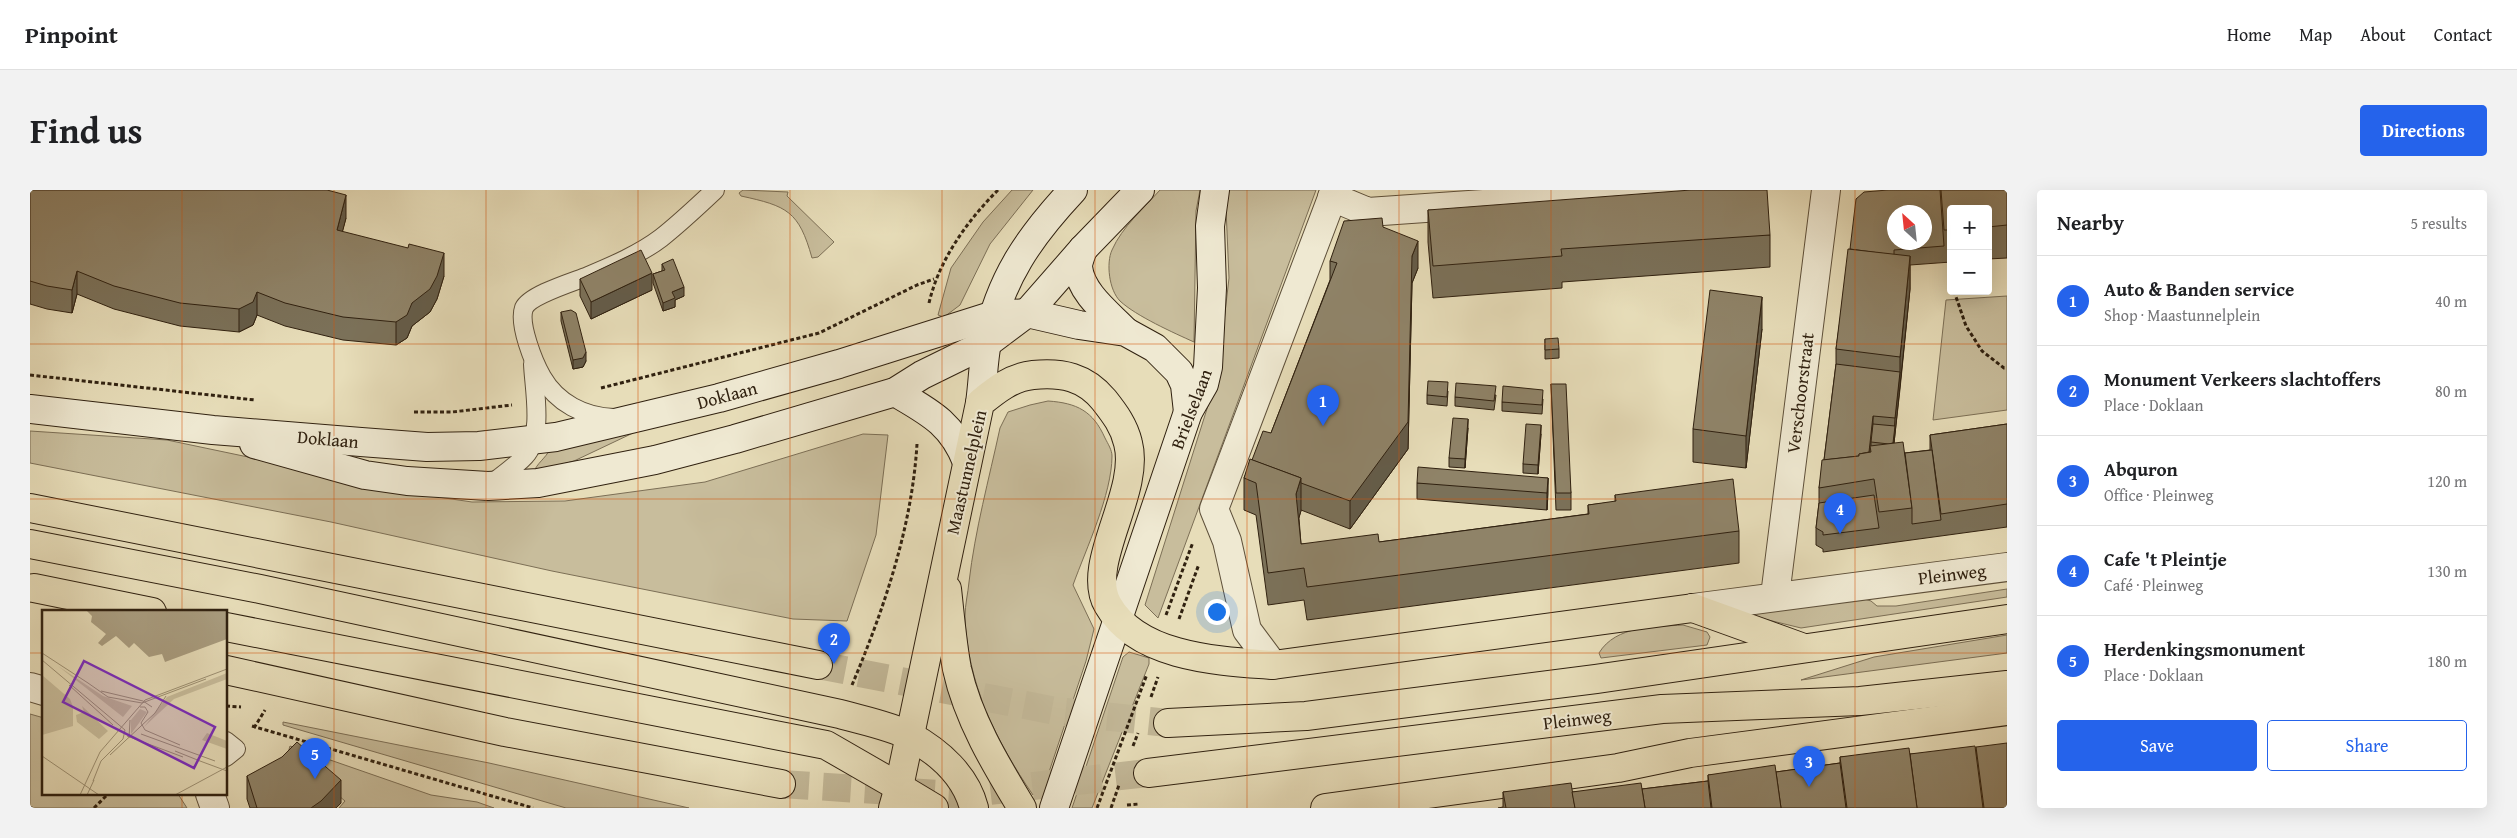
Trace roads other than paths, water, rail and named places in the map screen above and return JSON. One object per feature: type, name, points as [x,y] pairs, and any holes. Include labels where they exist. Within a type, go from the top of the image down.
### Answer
[{"type":"main road","points":[[980,403],[987,343],[1002,288],[1025,248],[1073,190]]},
{"type":"main road","points":[[987,343],[1027,314],[1083,249],[1140,190]]},
{"type":"main road","name":"Brielselaan","points":[[1117,618],[1188,412],[1204,384],[1208,367],[1212,288],[1210,226],[1215,190]]},
{"type":"main road","points":[[1273,666],[1247,630],[1227,541],[1214,509],[1333,194],[1368,212],[1685,190]]},
{"type":"main road","name":"Verschoorstraat","points":[[1775,596],[1826,190]]},
{"type":"main road","points":[[1083,249],[1078,265],[1081,280],[1090,295],[1126,332]]},
{"type":"main road","name":"Doklaan","points":[[30,409],[213,430],[427,447],[479,446],[556,437],[632,419],[738,392],[994,315],[1027,314],[1079,325],[1126,332],[1155,348],[1174,366],[1185,385],[1188,412]]},
{"type":"main road","name":"Doklaan","points":[[213,430],[277,452],[365,475],[488,486],[538,483],[655,460],[895,392],[922,375],[987,343]]},
{"type":"main road","name":"Maastunnelplein","points":[[896,798],[980,403],[995,391],[1018,378],[1052,373],[1079,379],[1092,387],[1114,413],[1123,428],[1130,460],[1120,511],[1101,580],[1104,598],[1117,618],[1130,629],[1169,650],[1206,660],[1273,666]]},
{"type":"main road","points":[[895,392],[919,407],[953,434],[966,462]]},
{"type":"main road","points":[[30,508],[818,665]]},
{"type":"main road","points":[[30,544],[270,591],[840,714],[909,735],[949,764],[970,792],[974,808]]},
{"type":"main road","points":[[944,567],[957,670],[974,720],[1022,808]]},
{"type":"main road","name":"Pleinweg","points":[[1273,666],[1775,596],[2007,567]]},
{"type":"main road","points":[[32,587],[83,610]]},
{"type":"main road","points":[[32,587],[142,610]]},
{"type":"main road","points":[[1693,608],[1802,648]]},
{"type":"main road","points":[[1054,808],[1117,618]]},
{"type":"main road","name":"Pleinweg","points":[[1168,723],[1306,716],[1596,679],[2007,619]]},
{"type":"main road","points":[[228,627],[826,745],[896,798],[934,808]]},
{"type":"main road","points":[[228,670],[505,732],[781,784]]},
{"type":"main road","name":"Pleinweg","points":[[1148,773],[1662,709],[1860,701],[2007,685]]},
{"type":"main road","points":[[1325,808],[1618,768],[1690,753],[2007,712]]},
{"type":"main road","points":[[211,796],[215,808]]},
{"type":"lane","points":[[488,486],[527,455],[533,440],[538,401],[533,386],[533,361],[523,318],[524,308],[529,302],[597,272],[661,238],[716,190]]},
{"type":"lane","points":[[533,361],[546,384],[559,397],[581,412],[599,417],[632,419]]},
{"type":"lane","points":[[228,743],[236,749],[228,755]]},
{"type":"tunnel","points":[[818,665],[1056,711],[1168,723]]},
{"type":"tunnel","points":[[781,784],[955,795],[1148,773]]},
{"type":"place","name":"Auto & Banden service","points":[[1323,426]]},
{"type":"place","name":"Cafe 't Pleintje","points":[[1840,534]]},
{"type":"place","name":"Monument Verkeers slachtoffers","points":[[834,664]]},
{"type":"place","name":"Herdenkingsmonument","points":[[315,779]]},
{"type":"place","name":"Abquron","points":[[1809,787]]}]
